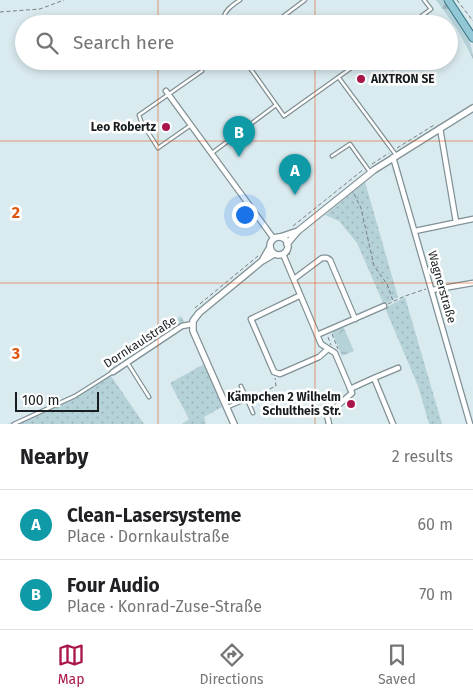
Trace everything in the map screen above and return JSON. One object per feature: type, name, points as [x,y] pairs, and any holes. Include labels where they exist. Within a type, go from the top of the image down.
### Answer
[{"type":"main road","points":[[448,0],[473,30]]},
{"type":"main road","points":[[461,17],[473,38]]},
{"type":"street","points":[[168,93],[277,238],[287,244]]},
{"type":"street","points":[[298,231],[277,238],[270,247],[274,254],[283,254],[287,250],[287,244],[298,231],[370,173],[473,108]]},
{"type":"street","points":[[440,128],[456,222]]},
{"type":"street","name":"Wagnerstraße","points":[[395,156],[470,424]]},
{"type":"street","points":[[416,231],[473,219]]},
{"type":"street","name":"Dornkaulstraße","points":[[262,261],[270,247]]},
{"type":"street","name":"Dornkaulstraße","points":[[112,372],[182,326],[193,324],[199,313],[262,261],[274,254]]},
{"type":"street","points":[[283,254],[299,296],[321,344],[329,347],[335,353],[352,393],[327,415],[329,424]]},
{"type":"street","points":[[294,279],[322,258],[327,258],[330,260],[355,319]]},
{"type":"street","points":[[432,289],[473,283]]},
{"type":"street","points":[[299,296],[251,319],[274,372],[280,374],[319,357],[329,347]]},
{"type":"street","points":[[317,335],[384,306]]},
{"type":"street","points":[[193,324],[194,331],[234,424]]},
{"type":"street","points":[[350,389],[398,368]]},
{"type":"street","points":[[374,378],[393,424]]},
{"type":"lane","points":[[225,15],[227,9],[240,0]]},
{"type":"lane","points":[[285,15],[305,0]]},
{"type":"lane","points":[[423,15],[431,9],[424,0]]},
{"type":"lane","points":[[251,70],[284,116],[349,70]]},
{"type":"lane","points":[[191,125],[158,148],[141,121],[139,114],[202,71]]},
{"type":"lane","points":[[339,78],[395,156]]},
{"type":"lane","points":[[212,153],[276,105]]},
{"type":"lane","points":[[332,156],[350,144],[370,173]]},
{"type":"lane","points":[[127,362],[149,396]]},
{"type":"lane","name":"Dornkaulstraße","points":[[14,424],[75,396],[112,372]]},
{"type":"lane","points":[[241,386],[253,413]]},
{"type":"lane","points":[[227,408],[247,399]]},
{"type":"path","points":[[0,12],[40,9],[64,0]]},
{"type":"path","points":[[457,0],[473,20]]},
{"type":"path","points":[[386,76],[394,70]]},
{"type":"path","points":[[389,73],[394,80]]},
{"type":"path","points":[[350,189],[361,208],[374,266],[388,287],[393,301],[432,289]]},
{"type":"path","points":[[288,231],[300,221]]},
{"type":"path","points":[[194,310],[262,253]]},
{"type":"path","points":[[328,331],[333,336],[338,348]]},
{"type":"path","points":[[328,331],[329,347]]},
{"type":"path","points":[[328,338],[333,336]]},
{"type":"path","points":[[247,399],[276,386],[274,372]]},
{"type":"green space","points":[[436,0],[443,0],[454,15],[447,15]]},
{"type":"green space","points":[[458,21],[467,35],[473,59],[458,31]]},
{"type":"green space","points":[[365,182],[398,297],[384,305],[357,243],[339,221],[325,215]]},
{"type":"green space","points":[[405,297],[442,424],[429,424],[418,386],[385,308]]},
{"type":"green space","points":[[181,316],[184,322],[121,364],[119,359]]},
{"type":"green space","points":[[343,326],[354,351],[342,356],[331,330]]},
{"type":"green space","points":[[204,364],[222,407],[204,417],[206,424],[182,424],[189,419],[170,383]]},
{"type":"green space","points":[[109,373],[144,424],[8,424],[80,391]]},
{"type":"place","name":"AIXTRON SE","points":[[361,79]]},
{"type":"place","name":"Leo Robertz","points":[[166,127]]},
{"type":"place","name":"Four Audio","points":[[239,157]]},
{"type":"place","name":"Clean-Lasersysteme","points":[[295,195]]},
{"type":"place","name":"Kämpchen 2 Wilhelm Schultheis Str.","points":[[351,404]]}]
